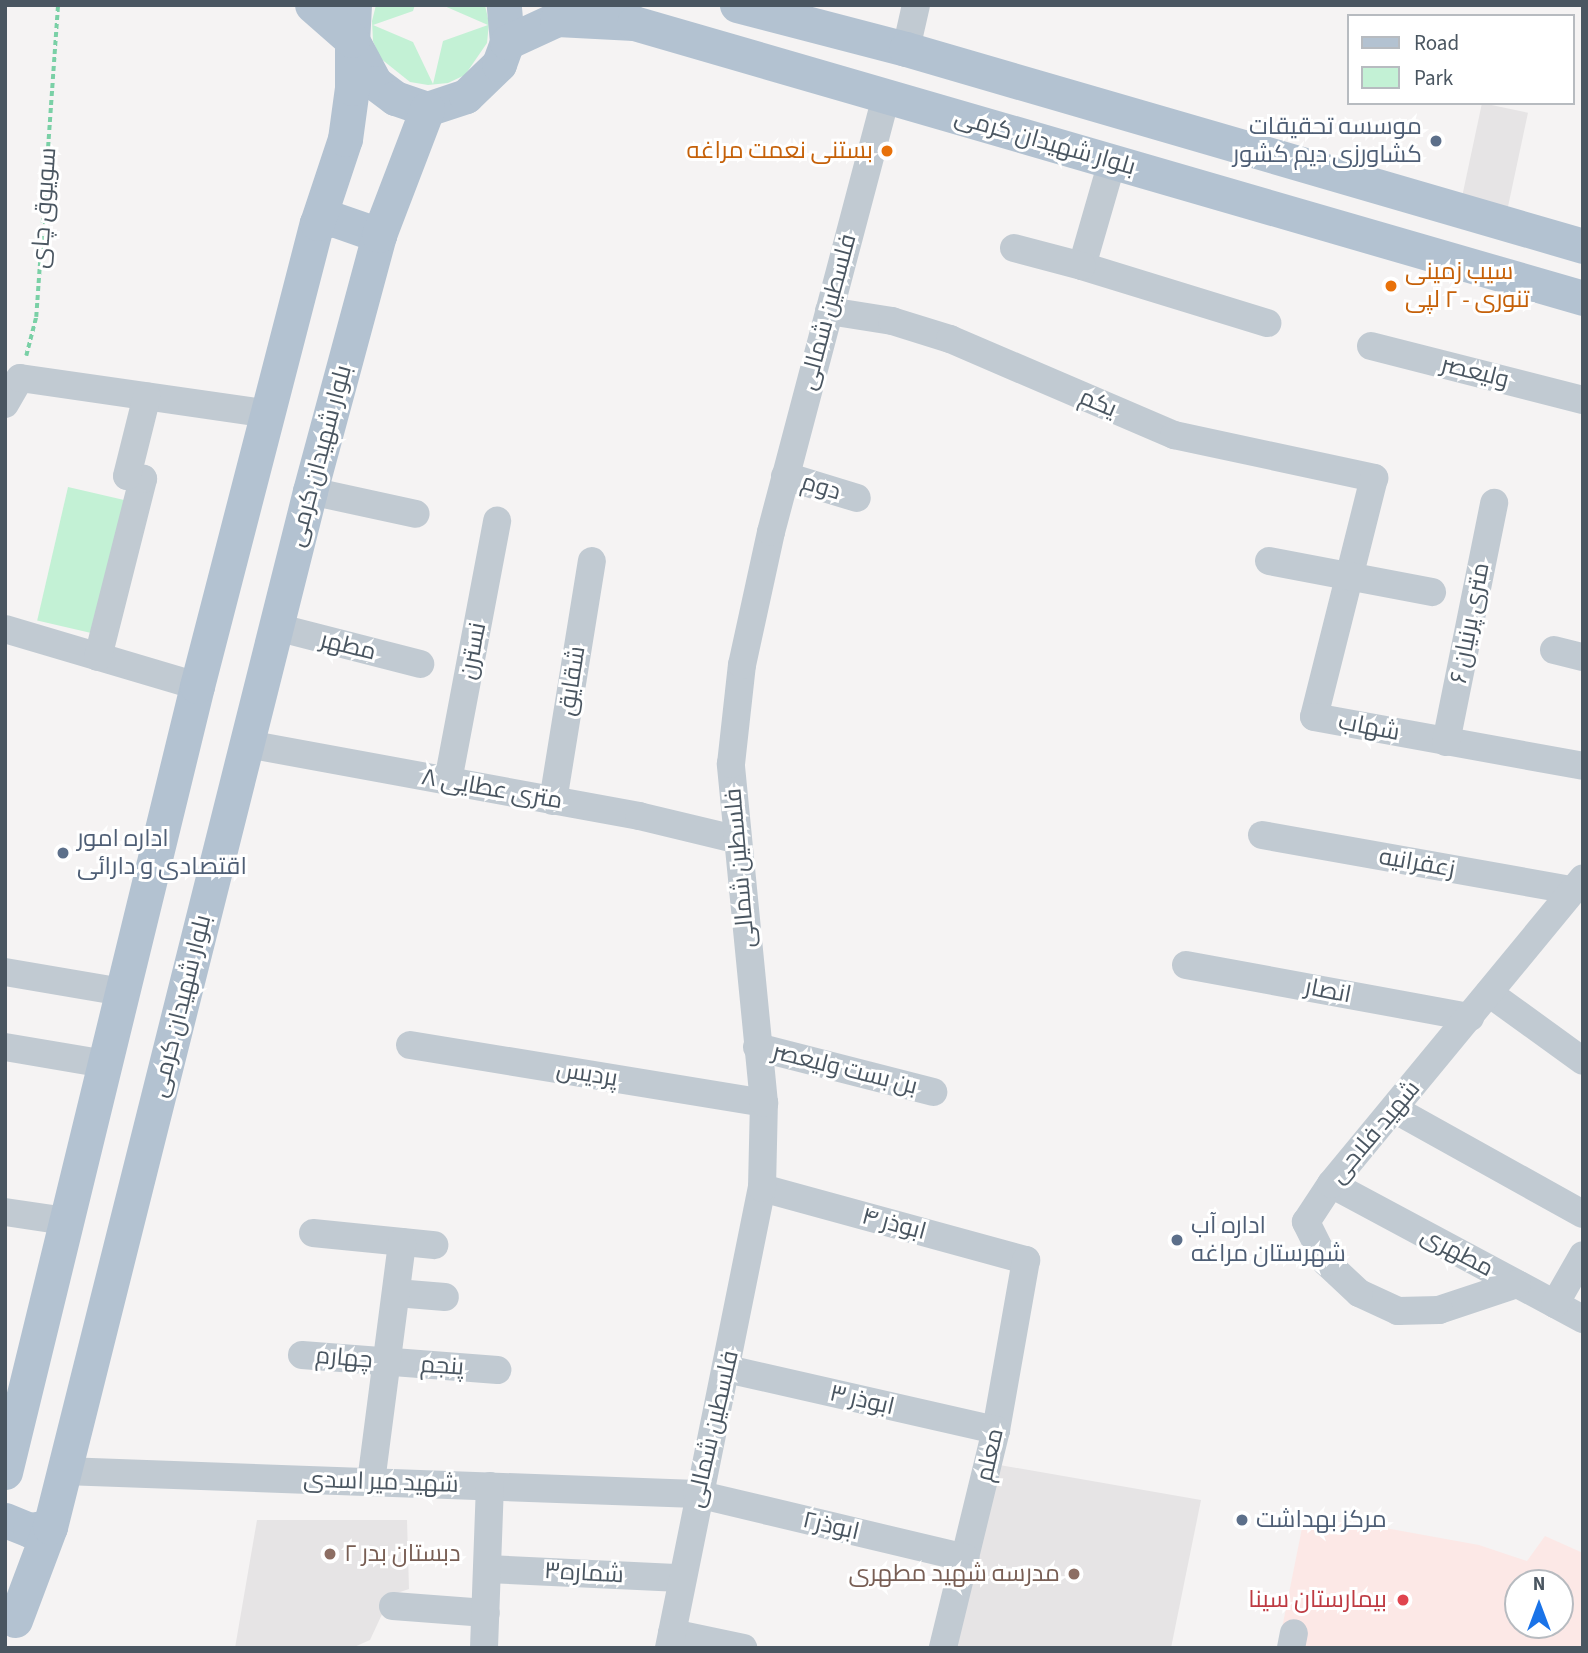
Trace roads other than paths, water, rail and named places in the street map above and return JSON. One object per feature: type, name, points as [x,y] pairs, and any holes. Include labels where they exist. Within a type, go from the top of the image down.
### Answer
[{"type":"main road","points":[[312,5],[352,40],[375,83],[395,98],[427,108],[466,96],[485,82],[499,64],[507,42],[504,5]]},
{"type":"main road","points":[[5,1472],[197,686],[270,414],[317,223],[345,139],[352,88],[354,5]]},
{"type":"main road","name":"بلوار شهیدان کرمی","points":[[737,5],[906,49],[1583,246]]},
{"type":"main road","name":"بلوار شهیدان کرمی","points":[[507,42],[557,19],[631,14],[886,96],[1583,298]]},
{"type":"main road","name":"بلوار شهیدان کرمی","points":[[17,1627],[50,1527],[310,491],[379,235],[427,108]]},
{"type":"main road","points":[[317,223],[333,219],[379,235]]},
{"type":"main road","points":[[5,1520],[30,1530],[50,1527]]},
{"type":"street","points":[[906,49],[916,5]]},
{"type":"street","name":"فلسطین شمالی","points":[[670,1641],[697,1494],[727,1369],[762,1188],[764,1103],[736,839],[731,764],[741,665],[785,476],[886,96]]},
{"type":"street","points":[[1082,266],[1112,162]]},
{"type":"street","points":[[1014,248],[1267,323]]},
{"type":"street","name":"یکم","points":[[828,311],[892,321],[950,340],[1174,435],[1374,478]]},
{"type":"street","name":"ولیعصر","points":[[1371,346],[1581,394]]},
{"type":"street","points":[[5,404],[20,378],[270,414]]},
{"type":"street","points":[[98,657],[143,479],[127,476],[147,396]]},
{"type":"street","name":"دوم","points":[[785,476],[857,498]]},
{"type":"street","name":"شهاب","points":[[1374,478],[1314,717],[1583,766]]},
{"type":"street","points":[[310,491],[416,514]]},
{"type":"street","name":"۶ متری پرنیان","points":[[1446,742],[1494,503]]},
{"type":"street","name":"نسترن","points":[[448,781],[497,521]]},
{"type":"street","name":"شقایق","points":[[552,801],[592,561]]},
{"type":"street","points":[[1269,562],[1432,592]]},
{"type":"street","name":"مطهر","points":[[276,627],[420,664]]},
{"type":"street","points":[[5,629],[197,686]]},
{"type":"street","points":[[1554,650],[1583,657]]},
{"type":"street","name":"۸ متری عطایی","points":[[247,744],[552,801],[736,839]]},
{"type":"street","name":"زعفرانیه","points":[[1262,835],[1577,884]]},
{"type":"street","name":"شهید فلاحی","points":[[1517,1284],[1440,1310],[1398,1311],[1359,1293],[1326,1262],[1306,1222],[1331,1184],[1577,884]]},
{"type":"street","name":"انصار","points":[[1186,965],[1469,1017]]},
{"type":"street","points":[[5,972],[122,992]]},
{"type":"street","points":[[1489,993],[1583,1061]]},
{"type":"street","name":"پردیس","points":[[411,1045],[764,1103]]},
{"type":"street","points":[[5,1047],[105,1064]]},
{"type":"street","name":"بن بست ولیعصر","points":[[757,1047],[933,1092]]},
{"type":"street","points":[[1394,1109],[1583,1214]]},
{"type":"street","name":"مطهری","points":[[1331,1184],[1583,1319]]},
{"type":"street","name":"ابوذر ۴","points":[[762,1188],[1026,1259]]},
{"type":"street","points":[[5,1212],[66,1221]]},
{"type":"street","points":[[313,1233],[434,1245]]},
{"type":"street","points":[[371,1482],[402,1242]]},
{"type":"street","points":[[1555,1304],[1583,1255]]},
{"type":"street","name":"معلم","points":[[943,1648],[996,1430],[1026,1259]]},
{"type":"street","points":[[396,1293],[445,1297]]},
{"type":"street","name":"چهارم","points":[[302,1355],[387,1362]]},
{"type":"street","name":"پنجم","points":[[387,1362],[497,1370]]},
{"type":"street","name":"ابوذر ۳","points":[[727,1369],[996,1430]]},
{"type":"street","name":"شهید میر اسدی","points":[[64,1471],[697,1494]]},
{"type":"street","points":[[484,1648],[490,1486]]},
{"type":"street","name":"ابوذر۲","points":[[697,1494],[965,1558]]},
{"type":"street","name":"شماره۳","points":[[487,1569],[681,1578]]},
{"type":"street","points":[[393,1606],[486,1614]]},
{"type":"street","points":[[670,1641],[743,1648]]},
{"type":"place","name":"موسسه تحقیقات کشاورزی دیم کشور","points":[[1436,141]]},
{"type":"place","name":"بستنی نعمت مراغه","points":[[887,151]]},
{"type":"place","name":"سیب زمینی تنوری - ۲ لپی","points":[[1391,286]]},
{"type":"place","name":"اداره امور اقتصادی و دارائی","points":[[63,853]]},
{"type":"place","name":"اداره آب شهرستان مراغه","points":[[1177,1240]]},
{"type":"place","name":"مرکز بهداشت","points":[[1242,1520]]},
{"type":"place","name":"دبستان بدر ۲","points":[[330,1554]]},
{"type":"place","name":"مدرسه شهید مطهری","points":[[1074,1574]]},
{"type":"place","name":"بیمارستان سینا","points":[[1403,1600]]}]
